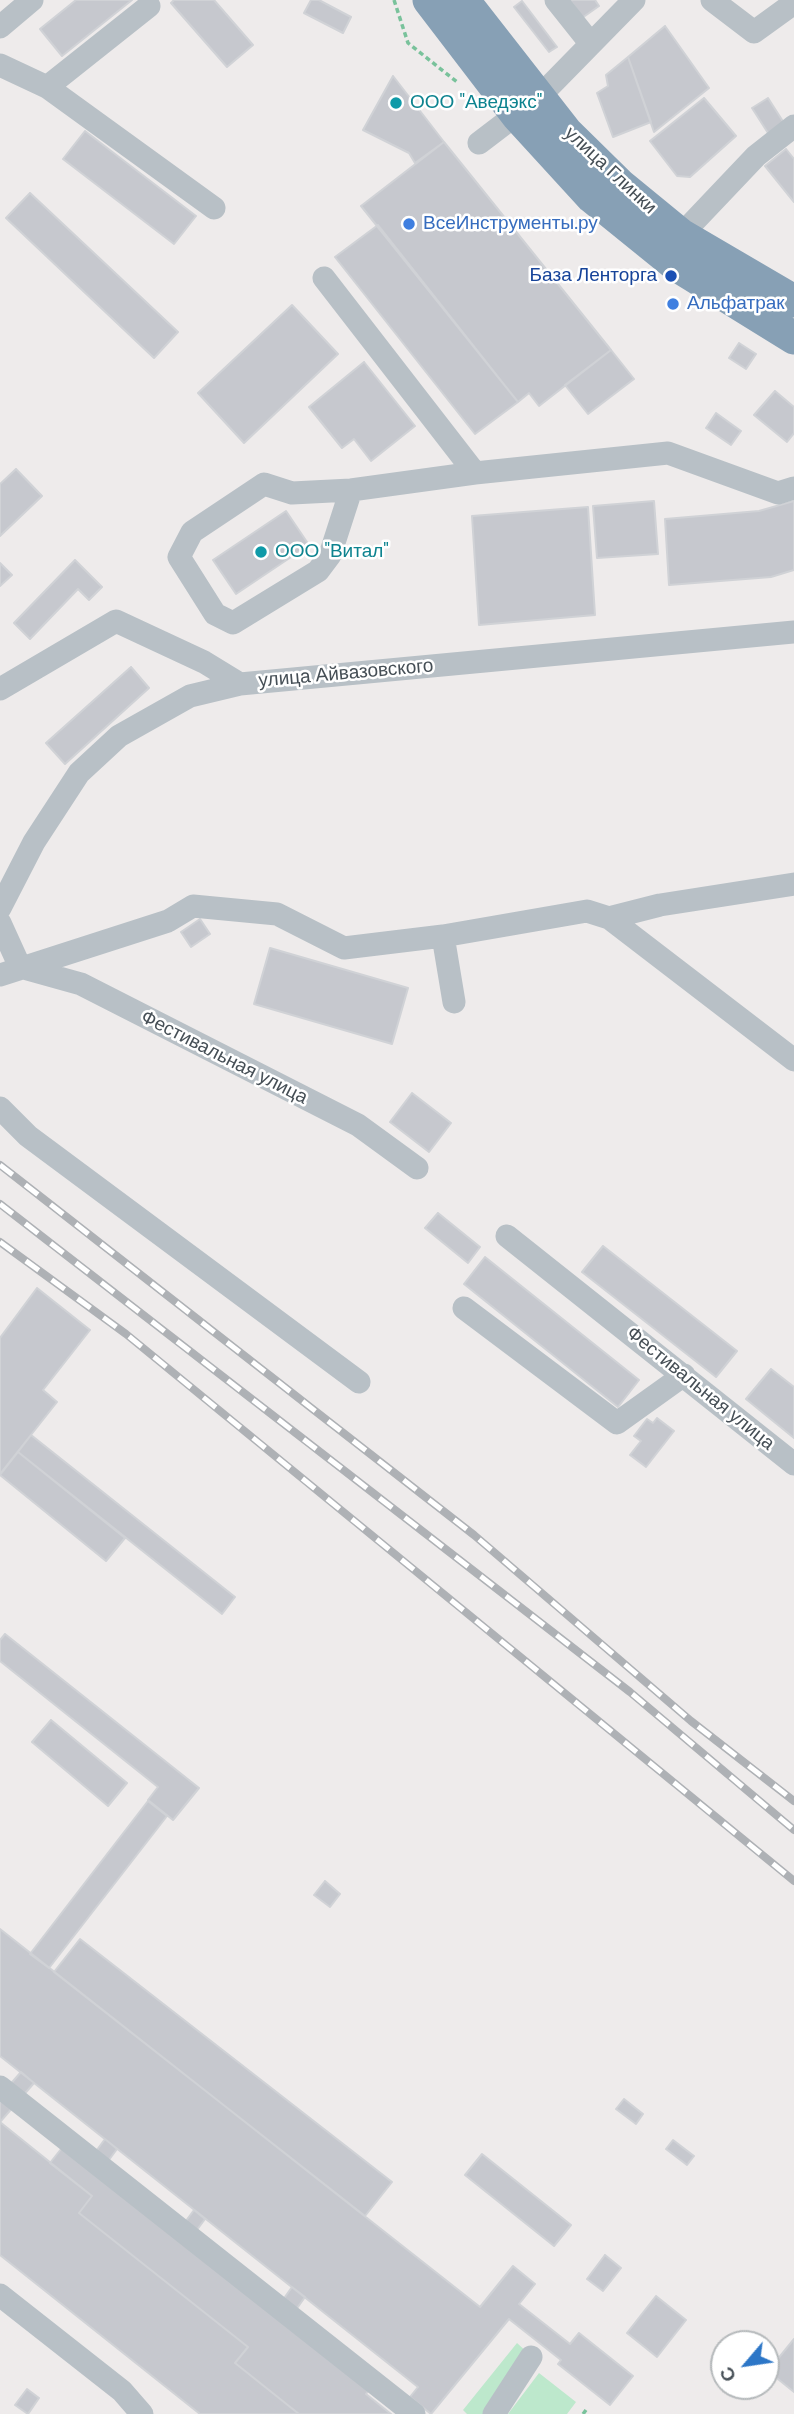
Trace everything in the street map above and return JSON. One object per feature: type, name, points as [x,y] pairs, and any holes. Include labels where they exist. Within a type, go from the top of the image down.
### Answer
[{"type":"highway","name":"улица Глинки","points":[[429,0],[527,106],[566,132],[620,185],[681,235],[794,302]]},
{"type":"highway","name":"улица Глинки","points":[[463,0],[527,106],[592,197],[642,240],[741,307],[794,338]]},
{"type":"street","points":[[0,27],[32,0]]},
{"type":"street","points":[[556,0],[590,44]]},
{"type":"street","points":[[479,143],[527,106],[634,0]]},
{"type":"street","points":[[712,0],[754,32],[794,3]]},
{"type":"street","points":[[47,88],[149,6]]},
{"type":"street","points":[[0,65],[47,88],[214,208]]},
{"type":"street","points":[[681,235],[756,156],[794,127]]},
{"type":"street","points":[[324,278],[475,473]]},
{"type":"street","points":[[351,490],[330,555],[318,571],[233,623],[215,614],[179,557],[192,532],[264,484],[292,493],[351,490],[475,473],[668,453],[778,493],[794,488]]},
{"type":"street","points":[[0,689],[116,621],[204,662],[240,684]]},
{"type":"street","name":"улица Айвазовского","points":[[0,908],[34,842],[79,772],[119,736],[190,696],[240,684],[794,632]]},
{"type":"street","points":[[608,918],[660,905],[794,884]]},
{"type":"street","points":[[0,923],[10,971],[169,922],[193,906],[277,914],[344,948],[443,936],[587,911],[608,918],[794,1060]]},
{"type":"street","points":[[443,936],[454,1002]]},
{"type":"street","name":"Фестивальная улица","points":[[10,971],[81,985],[358,1125],[418,1168]]},
{"type":"street","points":[[0,1108],[28,1136],[359,1382]]},
{"type":"street","name":"Фестивальная улица","points":[[507,1236],[794,1464]]},
{"type":"street","points":[[464,1308],[617,1423],[684,1375]]},
{"type":"street","points":[[0,2087],[414,2414]]},
{"type":"street","points":[[0,2295],[122,2391],[142,2414]]},
{"type":"street","points":[[494,2414],[531,2357]]},
{"type":"green space","points":[[517,2343],[528,2353],[487,2414],[467,2414],[463,2410]]},
{"type":"green space","points":[[539,2373],[576,2402],[567,2414],[508,2414]]},
{"type":"building","points":[[76,0],[132,0],[62,56],[40,29]]},
{"type":"building","points":[[174,0],[214,0],[253,45],[227,67],[171,3]]},
{"type":"building","points":[[311,0],[319,0],[351,17],[343,33],[304,13]]},
{"type":"building","points":[[570,0],[595,0],[599,6],[582,18]]},
{"type":"building","points":[[522,1],[557,47],[549,52],[514,7]]},
{"type":"building","points":[[665,26],[709,88],[654,132],[628,57]]},
{"type":"building","points":[[628,57],[651,122],[613,137],[597,93],[608,86],[606,75]]},
{"type":"building","name":"ООО \"Аведэкс\"","points":[[393,76],[444,142],[415,163],[409,153],[363,130]]},
{"type":"building","points":[[704,98],[736,136],[690,177],[677,176],[650,141]]},
{"type":"building","points":[[768,98],[784,123],[768,133],[752,108]]},
{"type":"building","points":[[85,131],[196,216],[174,244],[63,159]]},
{"type":"building","name":"ООО \"Аведэкс\"","points":[[444,142],[611,350],[539,406],[529,393],[518,402],[361,206]]},
{"type":"building","points":[[786,149],[794,159],[794,202],[765,166]]},
{"type":"building","points":[[30,193],[178,332],[154,358],[6,218]]},
{"type":"building","points":[[378,225],[518,402],[475,434],[335,257]]},
{"type":"building","points":[[292,305],[338,354],[244,443],[198,393]]},
{"type":"building","points":[[739,343],[756,354],[746,369],[729,358]]},
{"type":"building","points":[[611,350],[634,379],[588,414],[565,385]]},
{"type":"building","points":[[364,362],[415,426],[371,461],[354,439],[342,448],[309,407]]},
{"type":"building","points":[[775,391],[794,407],[794,433],[787,442],[754,415]]},
{"type":"building","points":[[716,413],[741,431],[731,445],[706,428]]},
{"type":"building","points":[[16,469],[42,496],[0,536],[0,484]]},
{"type":"building","points":[[654,501],[658,554],[597,558],[593,506]]},
{"type":"building","points":[[794,501],[794,570],[771,577],[669,585],[665,519],[759,511]]},
{"type":"building","points":[[588,507],[595,615],[479,625],[472,516]]},
{"type":"building","name":"ООО \"Витал\"","points":[[286,511],[309,545],[236,594],[213,560]]},
{"type":"building","points":[[75,560],[102,587],[89,600],[78,589],[30,639],[14,623]]},
{"type":"building","points":[[0,563],[12,575],[0,586]]},
{"type":"building","points":[[131,667],[149,688],[65,764],[46,743]]},
{"type":"building","points":[[200,919],[210,934],[191,947],[181,932]]},
{"type":"building","points":[[270,948],[408,988],[392,1044],[254,1004]]},
{"type":"building","points":[[412,1093],[451,1123],[429,1152],[390,1122]]},
{"type":"building","points":[[438,1213],[480,1247],[468,1263],[425,1228]]},
{"type":"building","points":[[603,1246],[737,1351],[716,1377],[582,1272]]},
{"type":"building","points":[[485,1257],[639,1380],[618,1407],[464,1284]]},
{"type":"building","points":[[37,1288],[90,1330],[43,1390],[57,1402],[0,1474],[0,1338]]},
{"type":"building","points":[[771,1369],[794,1387],[794,1438],[746,1399]]},
{"type":"building","points":[[657,1418],[674,1431],[646,1467],[630,1455],[641,1441],[634,1436],[647,1419],[653,1423]]},
{"type":"building","points":[[31,1435],[235,1597],[222,1614],[18,1452]]},
{"type":"building","points":[[18,1452],[125,1538],[106,1561],[0,1475]]},
{"type":"building","points":[[5,1634],[199,1788],[173,1820],[148,1800],[158,1787],[0,1661],[0,1640]]},
{"type":"building","points":[[51,1720],[127,1783],[108,1806],[32,1742]]},
{"type":"building","points":[[148,1801],[167,1816],[49,1968],[30,1954]]},
{"type":"building","points":[[325,1881],[340,1894],[330,1907],[314,1895]]},
{"type":"building","points":[[0,1929],[480,2307],[513,2266],[535,2284],[519,2304],[570,2344],[579,2333],[633,2376],[610,2405],[558,2364],[561,2360],[509,2319],[431,2414],[410,2397],[418,2387],[0,2056]]},
{"type":"building","points":[[80,1939],[392,2182],[365,2216],[54,1972]]},
{"type":"building","points":[[21,2072],[34,2083],[0,2122],[0,2096]]},
{"type":"building","points":[[624,2099],[643,2114],[636,2124],[616,2109]]},
{"type":"building","points":[[0,2122],[92,2196],[79,2213],[248,2347],[235,2363],[299,2414],[200,2414],[0,2255]]},
{"type":"building","points":[[105,2139],[117,2149],[100,2172],[88,2162]]},
{"type":"building","points":[[673,2140],[694,2156],[687,2165],[666,2149]]},
{"type":"building","points":[[65,2144],[371,2387],[366,2394],[391,2414],[299,2414],[235,2363],[248,2347],[79,2213],[92,2196],[50,2163]]},
{"type":"building","points":[[482,2154],[571,2225],[554,2246],[465,2175]]},
{"type":"building","points":[[194,2210],[205,2219],[188,2242],[177,2233]]},
{"type":"building","points":[[605,2255],[621,2268],[603,2291],[587,2279]]},
{"type":"building","points":[[292,2287],[305,2297],[288,2321],[275,2311]]},
{"type":"building","points":[[656,2296],[686,2320],[657,2357],[627,2333]]},
{"type":"building","points":[[794,2339],[794,2392],[780,2381],[780,2356]]},
{"type":"building","points":[[27,2389],[39,2398],[28,2414],[15,2405]]},
{"type":"railway","points":[[0,1165],[474,1535],[691,1721],[794,1801]]},
{"type":"railway","points":[[0,1204],[630,1692],[794,1830]]},
{"type":"railway","points":[[0,1242],[126,1334],[794,1881]]},
{"type":"place","name":"ООО \"Аведэкс\"","points":[[396,103]]},
{"type":"place","name":"ВсеИнструменты.ру","points":[[409,224]]},
{"type":"place","name":"База Ленторга","points":[[671,276]]},
{"type":"place","name":"Альфатрак","points":[[673,304]]},
{"type":"place","name":"ООО \"Витал\"","points":[[261,552]]}]
